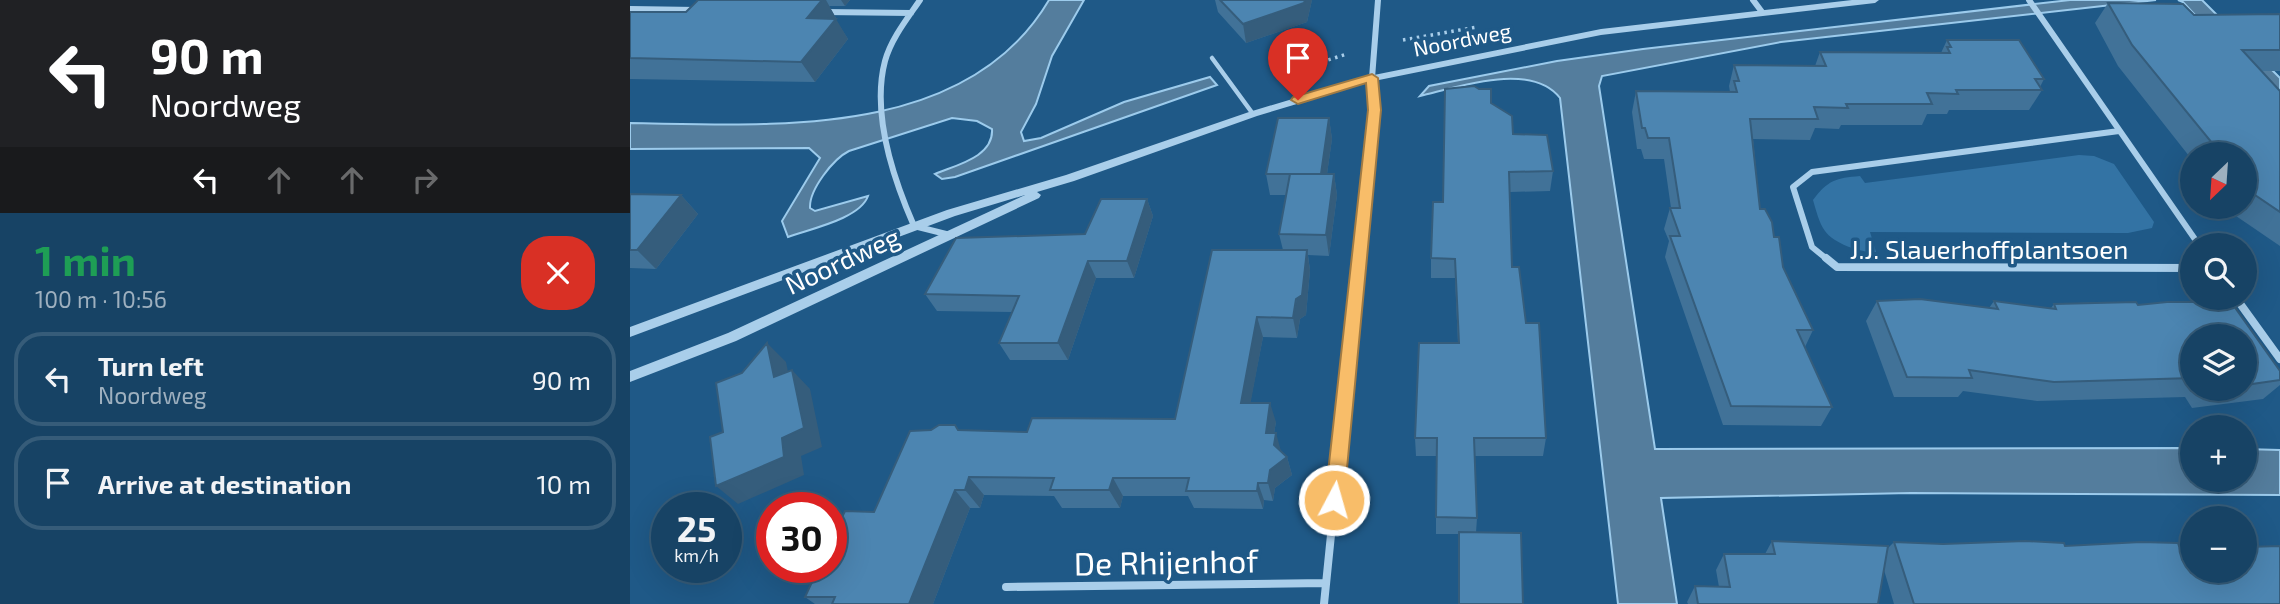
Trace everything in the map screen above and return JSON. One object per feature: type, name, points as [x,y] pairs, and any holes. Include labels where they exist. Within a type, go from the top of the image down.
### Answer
[{"type":"street","points":[[920,0],[885,60],[879,102],[888,145],[907,212],[914,226],[950,235]]},
{"type":"street","points":[[1324,604],[1374,110],[1372,78],[1378,0]]},
{"type":"street","points":[[1753,0],[1762,12]]},
{"type":"street","name":"Noordweg","points":[[630,331],[951,213],[1070,178],[1253,114],[1372,78],[1601,32],[1875,0]]},
{"type":"street","points":[[2030,1],[2191,233]]},
{"type":"street","points":[[630,9],[708,10]]},
{"type":"street","points":[[816,12],[911,13]]},
{"type":"street","name":"J.J. Slauerhoffplantsoen","points":[[2119,131],[1811,172],[1793,187],[1812,247],[1837,267],[2180,268]]},
{"type":"street","name":"Noordweg","points":[[630,377],[732,337],[1070,178]]},
{"type":"street","points":[[2245,310],[2280,359]]},
{"type":"street","name":"De Rhijenhof","points":[[1006,587],[1326,583]]},
{"type":"lane","points":[[1212,58],[1253,114]]},
{"type":"shaded area","points":[[1049,0],[1084,0],[1052,56],[1036,104],[1021,132],[1024,141],[1041,138],[1124,102],[1210,77],[1217,85],[955,177],[942,179],[935,174],[980,153],[991,139],[992,129],[977,121],[952,118],[849,151],[823,176],[813,193],[810,208],[815,211],[868,196],[863,204],[845,217],[788,237],[782,221],[820,158],[809,148],[630,149],[630,123],[802,122],[861,115],[917,101],[968,79],[1013,46]]},
{"type":"shaded area","points":[[2070,0],[2156,0],[1781,42],[1602,76],[1599,86],[1655,449],[2180,448],[2180,492],[2257,492],[2257,449],[2280,450],[2280,495],[1911,493],[1661,498],[1677,604],[1618,604],[1560,98],[1547,87],[1531,81],[1513,79],[1473,83],[1420,96],[1429,86],[1557,61]]},
{"type":"shaded area","points":[[2178,0],[2202,0],[2280,78],[2280,106],[2183,2]]},
{"type":"shaded area","points":[[2079,155],[2094,156],[2114,164],[2154,222],[2152,228],[2128,233],[1870,232],[1876,252],[1870,252],[1849,247],[1829,236],[1821,224],[1813,200],[1828,184],[1845,178],[1860,176],[1865,183]]},
{"type":"building","points":[[698,0],[822,0],[807,18],[836,19],[801,62],[630,58],[630,12],[686,12]]},
{"type":"building","points":[[1220,0],[1305,0],[1304,3],[1243,24]]},
{"type":"building","points":[[2108,3],[2183,4],[2194,15],[2280,14],[2280,50],[2242,50],[2280,91],[2280,212],[2258,197],[2258,142],[2211,142],[2132,45]]},
{"type":"building","points":[[1947,40],[2019,40],[2044,79],[2035,79],[2042,90],[1956,90],[1958,94],[1927,93],[1932,104],[1846,104],[1848,108],[1814,107],[1818,119],[1750,119],[1760,209],[1765,209],[1772,222],[1774,237],[1779,237],[1783,267],[1813,330],[1797,330],[1832,407],[1731,406],[1670,236],[1680,236],[1670,208],[1680,208],[1669,138],[1648,138],[1645,128],[1642,128],[1636,91],[1737,92],[1734,81],[1739,81],[1734,65],[1826,66],[1820,52],[1950,53],[1947,47],[1951,47]]},
{"type":"building","points":[[1474,86],[1491,89],[1491,103],[1512,116],[1513,134],[1547,135],[1553,171],[1509,172],[1512,267],[1519,267],[1526,323],[1539,323],[1546,438],[1474,438],[1477,518],[1436,517],[1437,438],[1415,438],[1419,343],[1459,343],[1455,259],[1431,258],[1433,202],[1443,202],[1445,89]]},
{"type":"building","points":[[1278,118],[1329,118],[1321,174],[1266,174]]},
{"type":"building","points":[[1290,174],[1334,174],[1326,235],[1279,234]]},
{"type":"building","points":[[630,194],[681,195],[637,250],[630,250]]},
{"type":"building","points":[[1101,199],[1147,199],[1127,261],[1088,261],[1058,343],[999,343],[1019,296],[925,294],[956,238],[1085,234]]},
{"type":"building","points":[[1212,250],[1307,250],[1302,295],[1296,299],[1293,318],[1257,317],[1241,403],[1270,403],[1266,433],[1276,433],[1274,445],[1287,457],[1270,470],[1268,483],[1258,483],[1257,491],[1186,491],[1189,478],[1113,478],[1109,490],[1050,490],[1054,478],[969,477],[965,490],[955,490],[909,604],[832,604],[835,597],[805,597],[812,583],[847,583],[847,511],[874,512],[910,431],[931,430],[939,425],[955,425],[958,430],[1027,432],[1032,418],[1175,419]]},
{"type":"building","points":[[1920,299],[1998,309],[1994,301],[2056,309],[2054,304],[2136,302],[2138,305],[2180,302],[2180,310],[2237,310],[2247,324],[2180,324],[2180,378],[2054,382],[1969,370],[1972,378],[1907,377],[1877,301]]},
{"type":"building","points":[[2257,339],[2280,371],[2280,380],[2257,383]]},
{"type":"building","points":[[767,343],[774,377],[792,370],[804,428],[782,438],[784,457],[716,486],[710,437],[723,432],[716,383],[742,373]]},
{"type":"building","points":[[1459,532],[1521,533],[1523,604],[1459,604]]},
{"type":"building","points":[[1772,541],[1888,546],[1878,604],[1698,604],[1695,586],[1730,587],[1724,554],[1775,554]]},
{"type":"building","points":[[2025,541],[2064,543],[2065,546],[2178,543],[2180,583],[2257,583],[2257,547],[2280,546],[2280,604],[1914,604],[1894,542],[1943,544]]},
{"type":"route","points":[[1298,100],[1372,78],[1374,110],[1334,500]]}]
